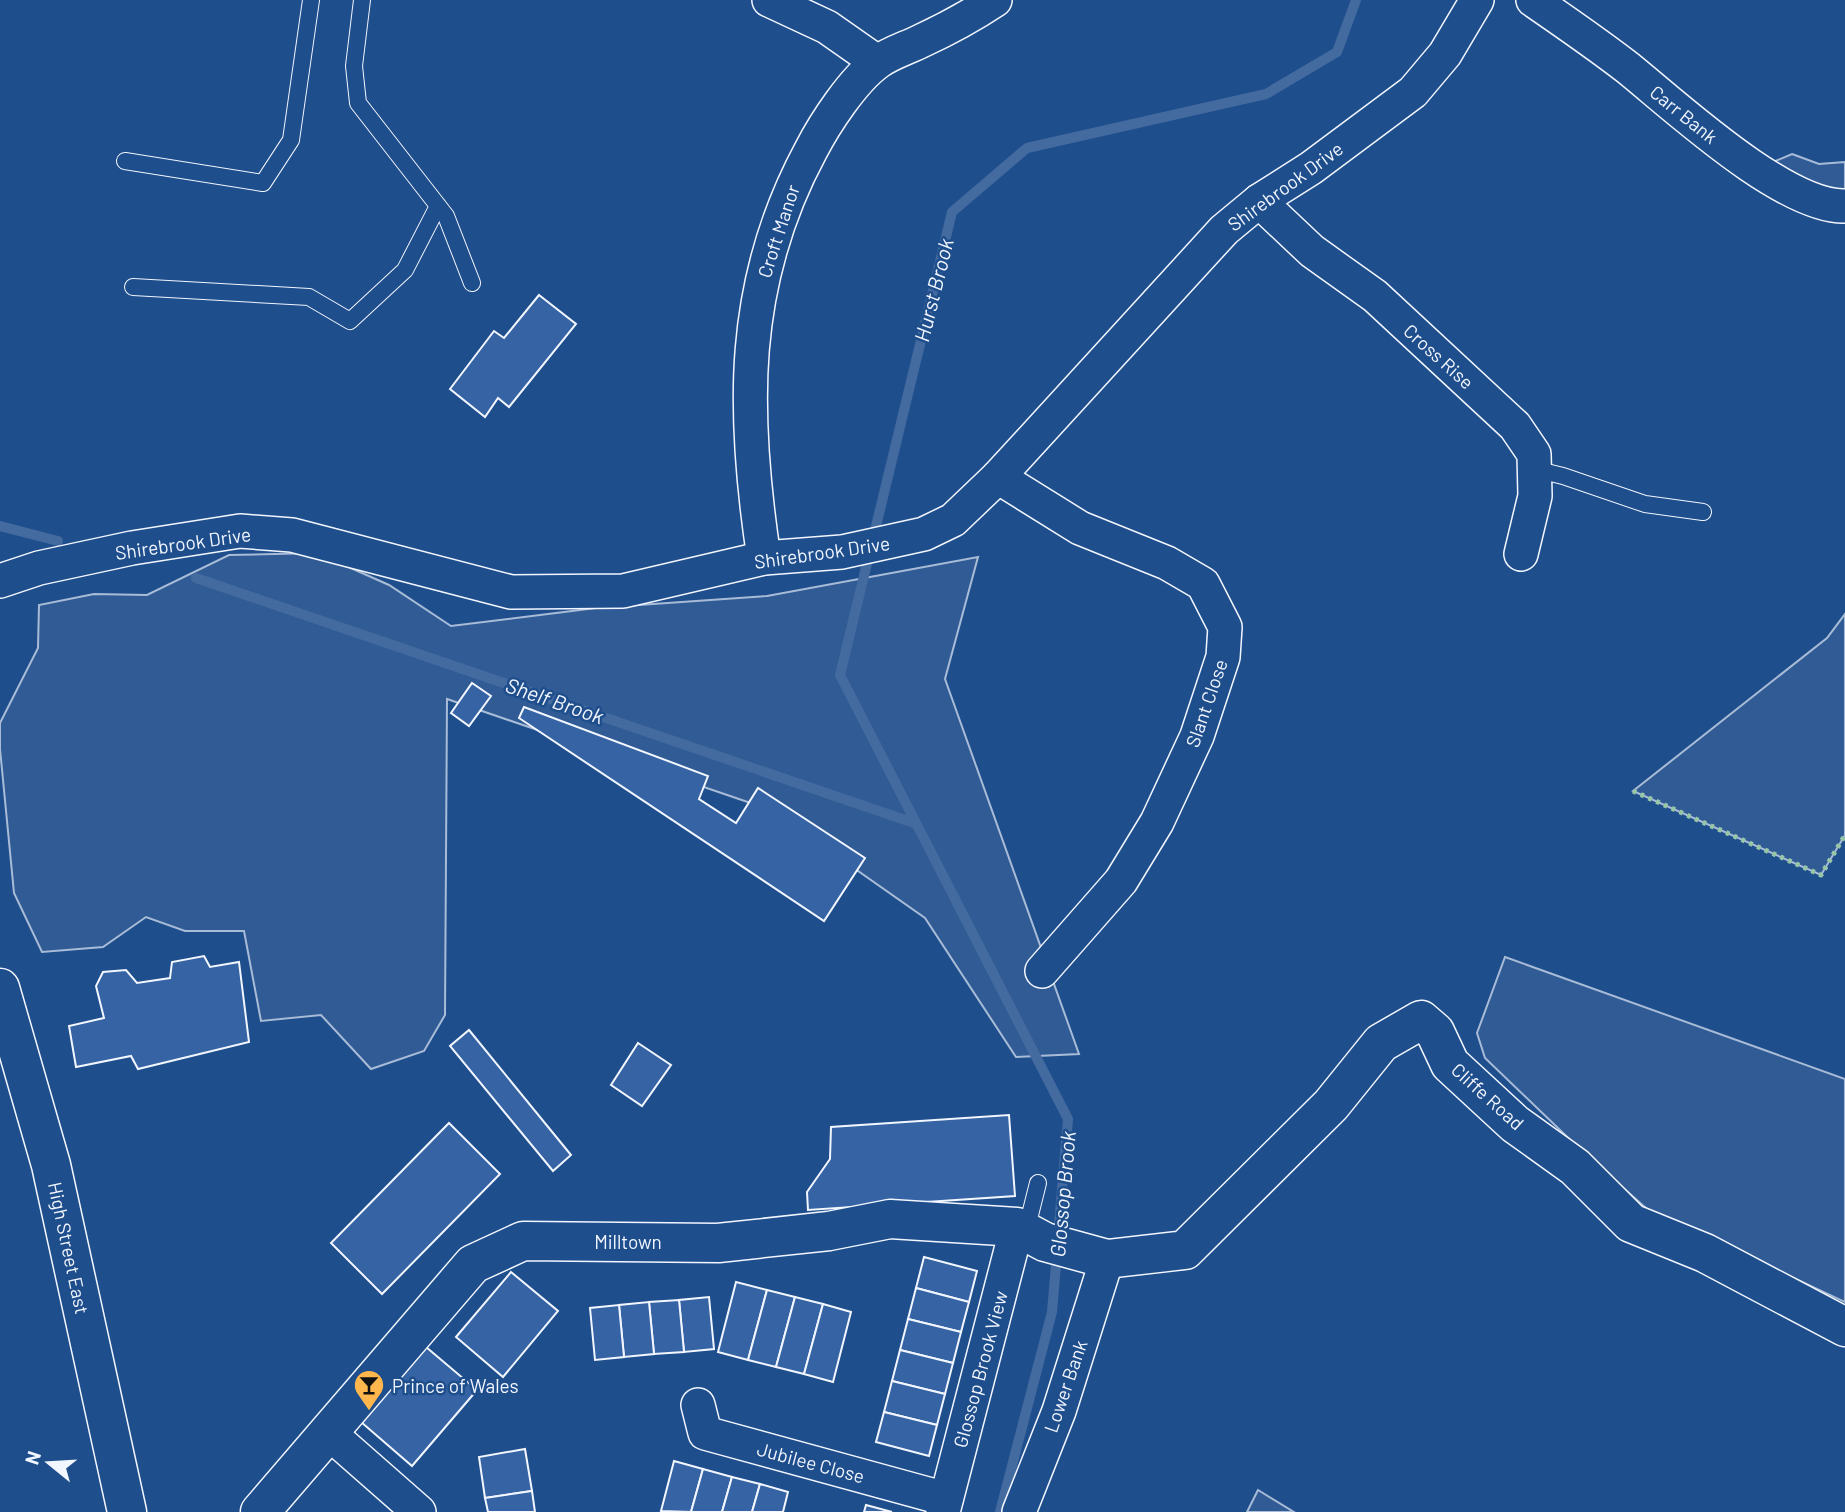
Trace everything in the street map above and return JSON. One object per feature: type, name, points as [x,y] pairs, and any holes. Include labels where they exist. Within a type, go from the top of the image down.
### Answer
[{"type":"street","points":[[769,0],[827,27],[877,62]]},
{"type":"street","name":"Croft Manor","points":[[764,558],[750,450],[750,361],[761,280],[787,195],[829,117],[877,62],[962,22],[995,0]]},
{"type":"street","name":"Shirebrook Drive","points":[[0,581],[39,568],[132,548],[240,531],[292,535],[512,592],[623,591],[764,558],[842,552],[884,545],[924,534],[953,520],[998,477],[1224,230],[1259,201],[1311,168],[1413,92],[1445,54],[1477,0]]},
{"type":"street","name":"Carr Bank","points":[[1532,0],[1585,34],[1703,131],[1788,190],[1845,206]]},
{"type":"street","name":"Cross Rise","points":[[1259,201],[1312,251],[1375,296],[1514,426],[1534,454],[1535,496],[1521,554]]},
{"type":"street","name":"Slant Close","points":[[998,477],[1080,528],[1167,563],[1203,584],[1225,627],[1223,657],[1197,736],[1157,822],[1121,881],[1042,971]]},
{"type":"street","name":"High Street East","points":[[0,988],[51,1166],[127,1512]]},
{"type":"street","name":"Cliffe Road","points":[[1102,1257],[1185,1251],[1331,1105],[1381,1043],[1421,1020],[1435,1032],[1450,1064],[1515,1124],[1575,1167],[1631,1223],[1705,1253],[1845,1327]]},
{"type":"street","name":"Milltown","points":[[260,1512],[473,1264],[523,1241],[719,1243],[829,1231],[890,1219],[1029,1233],[1102,1257]]},
{"type":"street","name":"Glossop Brook View","points":[[944,1506],[1029,1233]]},
{"type":"street","name":"Lower Bank","points":[[1019,1512],[1059,1411],[1102,1257]]},
{"type":"street","name":"Jubilee Close","points":[[698,1405],[705,1433],[944,1506]]},
{"type":"street","points":[[328,1432],[359,1456],[419,1512]]},
{"type":"lane","points":[[125,162],[263,183],[290,140],[311,0]]},
{"type":"lane","points":[[362,0],[354,66],[358,103],[446,216],[472,283]]},
{"type":"lane","points":[[133,287],[309,297],[350,321],[405,270],[438,206]]},
{"type":"lane","points":[[1534,470],[1563,476],[1645,504],[1703,512]]},
{"type":"lane","points":[[1029,1233],[1038,1183]]},
{"type":"shaded area","points":[[1792,154],[1819,164],[1845,162],[1845,206],[1757,169]]},
{"type":"shaded area","points":[[317,553],[389,585],[451,626],[596,608],[767,596],[978,557],[945,679],[1079,1054],[1016,1057],[925,918],[771,810],[447,699],[445,1015],[424,1051],[371,1069],[321,1015],[261,1021],[244,931],[185,931],[146,917],[103,947],[42,952],[14,893],[0,749],[0,723],[38,648],[39,605],[94,594],[147,595],[229,555]]},
{"type":"shaded area","points":[[1845,614],[1845,835],[1821,875],[1633,791],[1827,638]]},
{"type":"shaded area","points":[[1505,957],[1845,1079],[1845,1302],[1647,1209],[1485,1058],[1477,1033]]},
{"type":"shaded area","points":[[1258,1490],[1294,1512],[1247,1512]]},
{"type":"building","points":[[539,295],[576,324],[509,407],[498,398],[485,417],[450,389],[494,331],[504,338]]},
{"type":"building","points":[[472,683],[491,696],[469,726],[451,713]]},
{"type":"building","points":[[524,707],[708,776],[699,799],[736,823],[758,788],[865,858],[824,921],[519,718]]},
{"type":"building","points":[[204,956],[210,967],[239,962],[249,1042],[138,1069],[131,1056],[76,1067],[69,1026],[104,1018],[96,986],[103,972],[126,970],[137,983],[170,978],[172,962]]},
{"type":"building","points":[[469,1030],[571,1155],[553,1171],[450,1046]]},
{"type":"building","points":[[638,1043],[671,1065],[642,1106],[611,1085]]},
{"type":"building","points":[[1009,1115],[1015,1196],[808,1210],[807,1192],[830,1159],[831,1127]]},
{"type":"building","points":[[449,1123],[500,1174],[382,1294],[331,1243]]},
{"type":"building","points":[[924,1257],[977,1271],[969,1302],[916,1288]]},
{"type":"building","points":[[511,1272],[558,1311],[503,1377],[456,1337]]},
{"type":"building","points":[[736,1282],[767,1290],[748,1360],[718,1352]]},
{"type":"building","points":[[916,1288],[969,1302],[961,1332],[908,1319]]},
{"type":"building","points":[[767,1290],[795,1297],[776,1367],[748,1360]]},
{"type":"building","points":[[709,1297],[714,1349],[684,1352],[679,1300]]},
{"type":"building","points":[[795,1297],[823,1304],[804,1374],[776,1367]]},
{"type":"building","points":[[679,1300],[684,1352],[654,1354],[649,1302]]},
{"type":"building","points":[[649,1302],[654,1354],[624,1357],[619,1305]]},
{"type":"building","points":[[823,1304],[851,1312],[833,1382],[804,1374]]},
{"type":"building","points":[[619,1305],[624,1357],[595,1360],[590,1308]]},
{"type":"building","points":[[908,1319],[961,1332],[953,1363],[900,1350]]},
{"type":"building","points":[[426,1347],[477,1390],[412,1466],[361,1422]]},
{"type":"building","points":[[900,1350],[953,1363],[945,1394],[892,1381]]},
{"type":"building","points":[[892,1381],[945,1394],[937,1425],[884,1412]]},
{"type":"building","points":[[884,1412],[937,1425],[929,1456],[876,1442]]},
{"type":"building","points":[[525,1449],[532,1491],[485,1498],[479,1457]]},
{"type":"building","points":[[674,1461],[703,1469],[691,1512],[661,1511]]},
{"type":"building","points":[[703,1469],[732,1477],[722,1512],[691,1512]]},
{"type":"building","points":[[732,1477],[760,1484],[752,1512],[722,1512]]},
{"type":"building","points":[[760,1484],[788,1492],[783,1512],[752,1512]]},
{"type":"building","points":[[532,1491],[535,1512],[488,1512],[485,1498]]},
{"type":"building","points":[[866,1505],[892,1512],[864,1512]]},
{"type":"waterway","name":"Hurst Brook","points":[[1058,1237],[1068,1119],[840,675],[952,212],[1027,148],[1266,94],[1337,52],[1356,0]]},
{"type":"waterway","name":"Shelf Brook","points":[[0,526],[58,541]]},
{"type":"waterway","name":"Shelf Brook","points":[[196,578],[914,823]]},
{"type":"waterway","name":"Glossop Brook","points":[[1000,1512],[1052,1312],[1057,1253]]},
{"type":"hedge","points":[[1633,791],[1821,875],[1845,835]]},
{"type":"place","name":"Prince of Wales","points":[[369,1412]]}]
